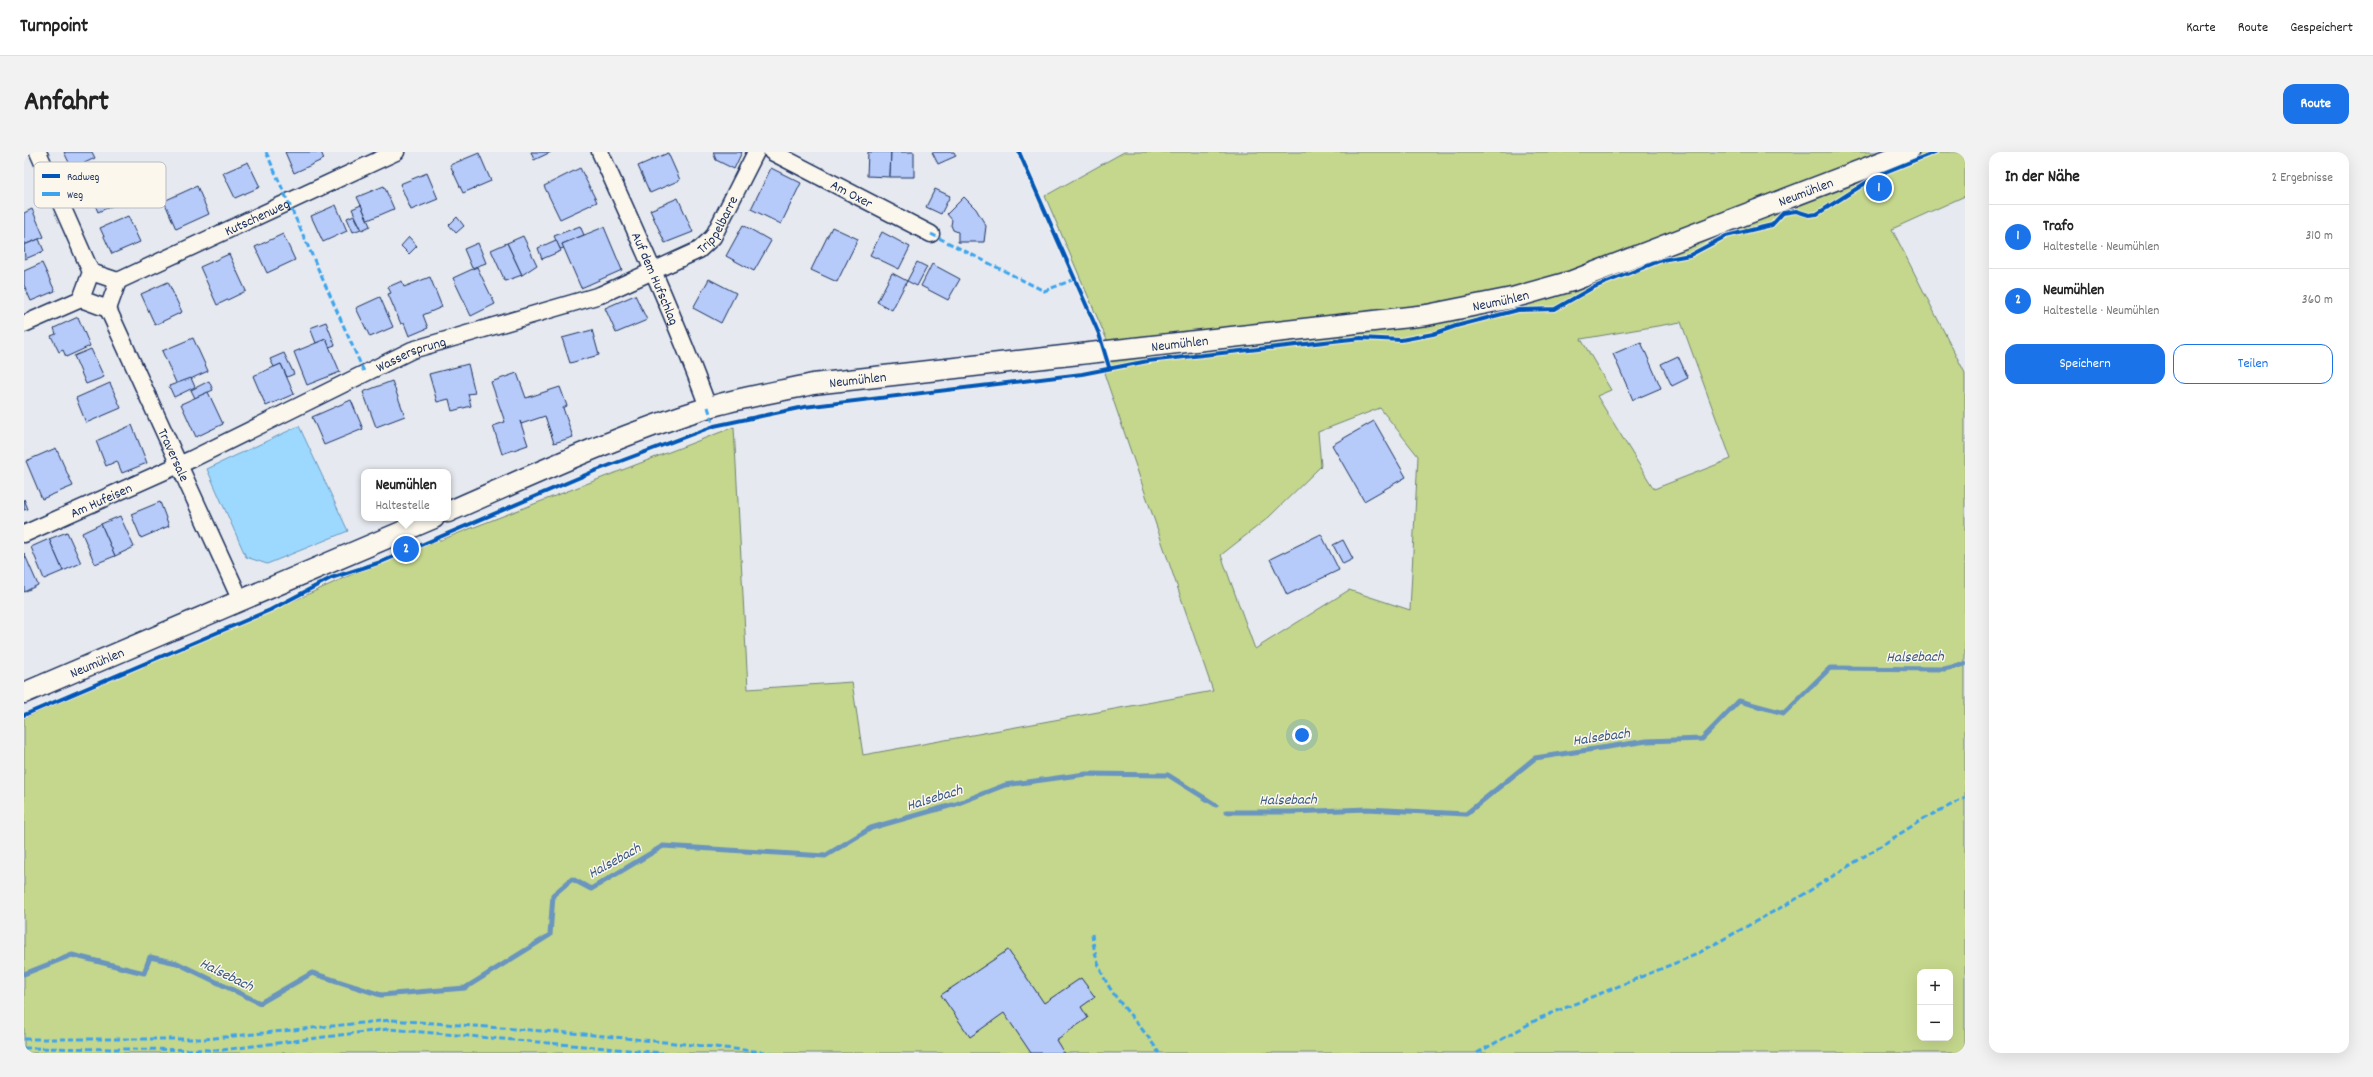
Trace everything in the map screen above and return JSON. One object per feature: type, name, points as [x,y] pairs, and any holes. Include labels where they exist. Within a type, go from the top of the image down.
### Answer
[{"type":"street","points":[[38,152],[42,162]]},
{"type":"street","name":"Kutschenweg","points":[[118,281],[396,152]]},
{"type":"street","name":"Auf dem Hufschlag","points":[[600,152],[654,271],[686,348],[708,407]]},
{"type":"street","name":"Trippelbarre","points":[[654,271],[699,250],[713,237],[756,152]]},
{"type":"street","name":"Am Oxer","points":[[772,152],[931,234]]},
{"type":"street","name":"Neumühlen","points":[[451,511],[629,436],[708,407],[813,384],[1426,315],[1512,298],[1572,281],[1908,152]]},
{"type":"street","points":[[63,208],[91,272],[81,299]]},
{"type":"street","name":"Wassersprung","points":[[178,465],[412,350],[600,295],[654,271]]},
{"type":"street","points":[[24,324],[81,299],[108,308],[118,281],[91,272]]},
{"type":"street","name":"Traversale","points":[[108,308],[241,601]]},
{"type":"street","name":"Am Hufeisen","points":[[24,534],[178,465]]},
{"type":"street","name":"Neumühlen","points":[[24,693],[427,521]]},
{"type":"green space","points":[[1124,152],[1965,152],[1965,196],[1892,229],[1965,373],[1965,1053],[24,1053],[24,718],[355,573],[734,427],[748,689],[852,682],[863,755],[1213,691],[1105,376],[1110,347],[1045,196]],"holes":[[[1681,322],[1731,459],[1654,489],[1597,396],[1611,390],[1581,339]],[[1380,408],[1418,456],[1410,610],[1349,590],[1255,649],[1221,555],[1268,518],[1321,466],[1318,432]]]},
{"type":"water","points":[[299,426],[348,531],[267,564],[246,557],[207,469]]},
{"type":"building","points":[[64,152],[92,152],[95,158],[87,162],[69,162]]},
{"type":"building","points":[[285,152],[321,152],[324,159],[294,173]]},
{"type":"building","points":[[531,152],[551,152],[534,160]]},
{"type":"building","points":[[713,152],[742,152],[734,169],[716,160]]},
{"type":"building","points":[[868,152],[891,152],[890,177],[867,176]]},
{"type":"building","points":[[891,152],[914,152],[914,177],[890,177]]},
{"type":"building","points":[[932,152],[954,152],[956,156],[938,164]]},
{"type":"building","points":[[479,153],[491,181],[463,193],[450,165]]},
{"type":"building","points":[[668,153],[680,180],[650,193],[638,166]]},
{"type":"building","points":[[248,162],[260,187],[235,198],[223,173]]},
{"type":"building","points":[[580,168],[597,202],[560,219],[544,186]]},
{"type":"building","points":[[771,168],[801,183],[781,224],[751,209]]},
{"type":"building","points":[[427,173],[438,199],[411,210],[400,184]]},
{"type":"building","points":[[197,186],[209,214],[176,229],[166,206],[166,200]]},
{"type":"building","points":[[384,186],[394,209],[368,220],[357,197]]},
{"type":"building","points":[[935,189],[950,196],[941,214],[926,207]]},
{"type":"building","points":[[964,197],[976,209],[986,226],[984,242],[958,242],[958,232],[953,230],[951,225],[952,220],[947,214]]},
{"type":"building","points":[[678,198],[693,232],[665,243],[650,210]]},
{"type":"building","points":[[336,205],[347,231],[323,242],[311,216]]},
{"type":"building","points":[[361,205],[370,226],[362,230],[352,209]]},
{"type":"building","points":[[96,208],[107,208],[98,212]]},
{"type":"building","points":[[32,209],[44,237],[24,245],[24,213]]},
{"type":"building","points":[[354,215],[361,229],[353,232],[347,218]]},
{"type":"building","points":[[128,216],[140,242],[112,254],[100,228]]},
{"type":"building","points":[[457,217],[464,226],[456,233],[449,225]]},
{"type":"building","points":[[743,225],[771,241],[754,271],[726,256]]},
{"type":"building","points":[[580,226],[584,235],[562,244],[564,248],[560,249],[554,236]]},
{"type":"building","points":[[604,227],[622,270],[581,288],[562,244]]},
{"type":"building","points":[[832,227],[858,239],[837,282],[811,270]]},
{"type":"building","points":[[882,232],[910,247],[899,269],[870,255]]},
{"type":"building","points":[[283,234],[295,260],[267,273],[255,247]]},
{"type":"building","points":[[523,236],[537,265],[522,275],[507,243]]},
{"type":"building","points":[[409,237],[417,246],[409,254],[401,246]]},
{"type":"building","points":[[39,239],[44,251],[25,259],[24,245]]},
{"type":"building","points":[[556,240],[561,251],[542,259],[538,248]]},
{"type":"building","points":[[478,243],[486,263],[472,268],[464,249]]},
{"type":"building","points":[[507,243],[522,275],[505,281],[491,250]]},
{"type":"building","points":[[229,254],[246,291],[217,305],[200,267]]},
{"type":"building","points":[[917,262],[927,267],[917,286],[907,281]]},
{"type":"building","points":[[42,263],[55,291],[31,301],[24,285],[24,271]]},
{"type":"building","points":[[932,264],[960,279],[948,300],[921,286]]},
{"type":"building","points":[[477,267],[495,304],[471,316],[453,278]]},
{"type":"building","points":[[892,273],[907,281],[892,310],[877,302]]},
{"type":"building","points":[[430,277],[442,307],[423,315],[428,328],[409,336],[404,323],[401,324],[388,294],[391,293],[388,287],[402,281],[404,287]]},
{"type":"building","points":[[709,279],[736,293],[721,323],[693,308]]},
{"type":"building","points":[[168,282],[182,312],[155,325],[141,294]]},
{"type":"building","points":[[635,295],[647,320],[616,333],[605,308]]},
{"type":"building","points":[[380,297],[393,327],[370,337],[356,308]]},
{"type":"building","points":[[78,317],[90,346],[66,357],[63,350],[59,352],[51,336],[56,334],[54,328]]},
{"type":"building","points":[[326,322],[335,345],[329,347],[326,339],[316,343],[310,328]]},
{"type":"building","points":[[592,330],[599,355],[570,363],[562,338]]},
{"type":"building","points":[[193,338],[208,371],[177,385],[162,351]]},
{"type":"building","points":[[326,339],[340,372],[307,385],[294,352]]},
{"type":"building","points":[[1641,342],[1661,388],[1633,400],[1613,354]]},
{"type":"building","points":[[91,349],[104,377],[86,384],[74,356]]},
{"type":"building","points":[[284,353],[294,374],[287,377],[281,364],[274,367],[270,359]]},
{"type":"building","points":[[1678,356],[1688,378],[1672,386],[1661,364]]},
{"type":"building","points":[[281,364],[294,394],[266,406],[253,376]]},
{"type":"building","points":[[468,364],[475,393],[468,394],[471,406],[452,411],[449,399],[437,402],[429,374]]},
{"type":"building","points":[[517,373],[526,398],[560,387],[567,406],[563,408],[573,437],[554,443],[545,416],[521,424],[528,445],[502,454],[493,426],[505,422],[491,382]]},
{"type":"building","points":[[191,378],[195,387],[174,397],[169,386]]},
{"type":"building","points":[[209,381],[213,390],[195,398],[191,390]]},
{"type":"building","points":[[392,381],[405,416],[376,427],[363,392]]},
{"type":"building","points":[[110,383],[121,408],[86,423],[76,398]]},
{"type":"building","points":[[208,392],[223,424],[196,437],[181,404]]},
{"type":"building","points":[[351,400],[363,429],[324,445],[312,417]]},
{"type":"building","points":[[1374,421],[1406,477],[1364,501],[1332,445]]},
{"type":"building","points":[[132,425],[147,463],[122,473],[117,461],[106,466],[96,441]]},
{"type":"building","points":[[56,448],[73,486],[42,499],[26,461]]},
{"type":"building","points":[[24,499],[28,509],[24,510]]},
{"type":"building","points":[[160,502],[169,526],[141,538],[131,514]]},
{"type":"building","points":[[120,516],[134,547],[115,556],[101,524]]},
{"type":"building","points":[[101,524],[115,556],[95,564],[82,533]]},
{"type":"building","points":[[67,532],[81,563],[63,571],[49,539]]},
{"type":"building","points":[[1321,534],[1339,570],[1287,595],[1270,559]]},
{"type":"building","points":[[49,539],[63,571],[44,579],[31,547]]},
{"type":"building","points":[[1343,540],[1353,559],[1343,564],[1333,545]]},
{"type":"building","points":[[24,553],[38,585],[24,592]]},
{"type":"building","points":[[1008,950],[1044,1003],[1081,978],[1095,997],[1081,1007],[1088,1018],[1056,1040],[1064,1053],[1031,1053],[1004,1013],[970,1037],[941,995]]},
{"type":"waterway","name":"Halsebach","points":[[1226,812],[1291,812],[1367,809],[1466,814],[1535,758],[1647,741],[1702,739],[1739,701],[1784,713],[1830,668],[1944,669],[1965,664]]},
{"type":"waterway","name":"Halsebach","points":[[24,974],[72,955],[144,973],[150,957],[177,963],[260,1003],[312,973],[381,995],[465,988],[550,935],[553,895],[572,879],[591,889],[663,846],[825,856],[871,828],[956,804],[1005,785],[1086,774],[1168,775],[1216,805]]},
{"type":"marked path","points":[[266,152],[365,374]]},
{"type":"marked path","points":[[931,234],[1044,291],[1075,279]]},
{"type":"marked path","points":[[708,407],[714,426]]},
{"type":"marked path","points":[[1477,1053],[1540,1018],[1695,955],[1798,898],[1925,818],[1965,798]]},
{"type":"marked path","points":[[1092,934],[1095,954],[1108,986],[1159,1053]]},
{"type":"marked path","points":[[24,1039],[205,1039],[391,1020],[584,1034],[774,1053]]},
{"type":"marked path","points":[[24,1048],[222,1050],[388,1029],[663,1053]]},
{"type":"cycle path","points":[[1019,152],[1099,334],[1109,367]]},
{"type":"cycle path","points":[[24,715],[270,610],[331,578],[381,562],[597,470],[714,426],[804,407],[1082,374],[1148,361],[1361,338],[1401,340],[1433,334],[1456,326],[1518,310],[1555,309],[1592,288],[1662,260],[1690,255],[1726,236],[1772,225],[1783,213],[1796,211],[1809,215],[1817,214],[1878,175],[1935,152]]},
{"type":"place","name":"Trafo","points":[[1879,188]]},
{"type":"place","name":"Neumühlen","points":[[406,549]]}]
